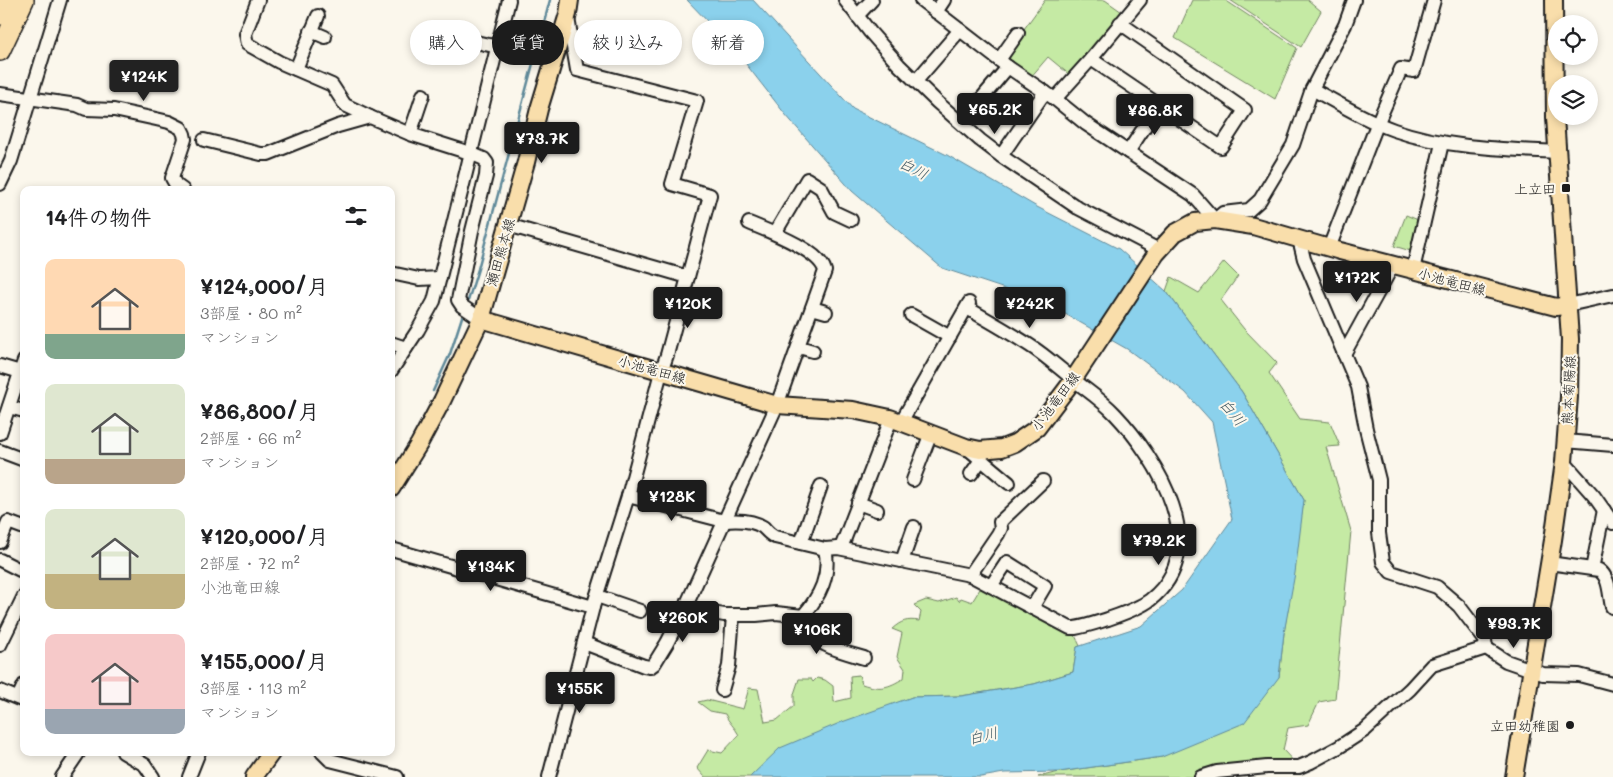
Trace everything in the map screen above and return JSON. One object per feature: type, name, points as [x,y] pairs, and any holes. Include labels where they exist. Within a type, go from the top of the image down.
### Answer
[{"type":"highway","points":[[0,14],[7,0]]},
{"type":"highway","points":[[0,50],[24,0]]},
{"type":"main road","name":"熊本菊陽線","points":[[1514,777],[1564,462],[1569,387],[1570,339],[1556,152],[1554,0]]},
{"type":"main road","name":"瀬田熊本線","points":[[395,483],[442,402],[480,319],[569,7]]},
{"type":"main road","name":"小池竜田線","points":[[480,319],[777,405],[853,410],[896,420],[966,447],[980,450],[1002,448],[1015,443],[1028,435],[1045,419],[1154,257],[1169,239],[1181,229],[1195,222],[1230,221],[1254,226],[1329,248],[1556,307],[1568,305]]},
{"type":"main road","points":[[254,777],[269,756]]},
{"type":"street","points":[[0,184],[11,161],[60,0]]},
{"type":"street","points":[[258,0],[245,34],[247,44],[250,47],[333,85],[344,105],[410,134],[470,153],[486,161],[487,170],[458,300],[462,306],[480,319]]},
{"type":"street","points":[[504,20],[509,0]]},
{"type":"street","points":[[845,0],[884,48],[916,81],[980,140],[1078,208],[1154,257]]},
{"type":"street","points":[[857,16],[872,0]]},
{"type":"street","points":[[921,0],[1086,124],[1193,195],[1215,220],[1223,213],[1249,210],[1260,200],[1293,145],[1312,89],[1345,25],[1354,0]]},
{"type":"street","points":[[936,12],[944,0]]},
{"type":"street","points":[[1001,156],[1050,96],[1091,59],[1140,0]]},
{"type":"street","points":[[1329,248],[1378,122],[1401,69],[1414,71],[1434,0]]},
{"type":"street","points":[[549,777],[595,601],[628,496],[710,195],[672,184],[697,101],[577,70],[569,7]]},
{"type":"street","points":[[296,69],[318,16]]},
{"type":"street","points":[[1091,59],[1221,147],[1244,110],[1120,23]]},
{"type":"street","points":[[916,81],[960,30]]},
{"type":"street","points":[[311,31],[325,37]]},
{"type":"street","points":[[972,110],[1003,63],[1018,32]]},
{"type":"street","points":[[395,365],[434,301],[493,65]]},
{"type":"street","points":[[1312,89],[1393,129],[1442,143],[1556,152]]},
{"type":"street","points":[[0,94],[77,105],[86,109],[114,110],[163,120],[181,128],[185,135],[172,178],[177,186]]},
{"type":"street","points":[[410,134],[423,95]]},
{"type":"street","points":[[1128,152],[1159,105]]},
{"type":"street","points":[[204,140],[268,154],[338,126],[370,117]]},
{"type":"street","points":[[1413,270],[1442,143]]},
{"type":"street","points":[[775,233],[807,178],[821,188],[834,212],[851,220]]},
{"type":"street","points":[[584,643],[650,667],[654,664],[685,608],[777,405],[825,275],[824,266],[804,249],[775,233],[750,223]]},
{"type":"street","points":[[508,225],[688,277]]},
{"type":"street","points":[[1299,239],[1304,259],[1358,387],[1379,480],[1379,534],[1382,562],[1391,572],[1437,587],[1459,606],[1485,640],[1486,648],[1506,661],[1543,674],[1579,675],[1613,684]]},
{"type":"street","points":[[1344,354],[1393,265]]},
{"type":"street","points":[[395,274],[419,279],[440,278]]},
{"type":"street","points":[[1568,305],[1613,295]]},
{"type":"street","points":[[628,496],[724,521],[758,524],[775,537],[825,549],[841,548],[970,575],[1070,628],[1076,628],[1123,614],[1143,605],[1160,591],[1171,572],[1178,551],[1178,536],[1175,512],[1159,474],[1137,440],[1115,414],[1058,365],[968,305],[950,337],[896,420],[858,503],[841,548]]},
{"type":"street","points":[[812,308],[826,312]]},
{"type":"street","points":[[911,314],[950,337]]},
{"type":"street","points":[[395,344],[406,348]]},
{"type":"street","points":[[799,346],[813,351]]},
{"type":"street","points":[[0,366],[20,369]]},
{"type":"street","points":[[0,434],[20,377]]},
{"type":"street","points":[[9,407],[20,410]]},
{"type":"street","points":[[913,480],[931,434]]},
{"type":"street","points":[[1565,441],[1613,444]]},
{"type":"street","points":[[966,447],[1009,483]]},
{"type":"street","points":[[0,451],[20,458]]},
{"type":"street","points":[[971,474],[981,460]]},
{"type":"street","points":[[1564,462],[1594,496],[1613,523]]},
{"type":"street","points":[[970,575],[998,534],[1001,528],[1000,522],[1043,481]]},
{"type":"street","points":[[801,543],[821,486]]},
{"type":"street","points":[[858,503],[878,510]]},
{"type":"street","points":[[1592,569],[1604,510]]},
{"type":"street","points":[[0,542],[8,522],[20,526]]},
{"type":"street","points":[[902,561],[914,527]]},
{"type":"street","points":[[803,616],[825,578],[828,566],[825,549]]},
{"type":"street","points":[[395,550],[640,611]]},
{"type":"street","points":[[0,560],[20,570]]},
{"type":"street","points":[[991,586],[1007,562],[1045,586],[1032,608]]},
{"type":"street","points":[[1549,563],[1599,570],[1604,575],[1612,607]]},
{"type":"street","points":[[0,645],[20,604]]},
{"type":"street","points":[[685,608],[732,616],[776,613],[803,616]]},
{"type":"street","points":[[722,690],[729,666],[732,616]]},
{"type":"street","points":[[803,616],[810,632],[816,639],[864,658]]},
{"type":"street","points":[[1201,777],[1226,771],[1267,767],[1299,767],[1311,762],[1365,730],[1410,689],[1432,665],[1486,648]]},
{"type":"street","points":[[0,691],[20,700]]},
{"type":"street","points":[[62,777],[76,756]]},
{"type":"street","points":[[130,756],[145,765],[153,777]]},
{"type":"street","points":[[188,777],[197,756]]},
{"type":"street","points":[[326,756],[330,760],[397,777]]},
{"type":"green space","points":[[1045,0],[1105,0],[1122,12],[1071,76],[1048,57],[1030,78],[1003,58]]},
{"type":"green space","points":[[1192,0],[1225,0],[1297,48],[1275,99],[1175,38]]},
{"type":"green space","points":[[1230,0],[1308,0],[1321,11],[1301,47]]},
{"type":"green space","points":[[1406,215],[1423,222],[1414,252],[1394,246]]},
{"type":"green space","points":[[1224,262],[1238,276],[1221,300],[1244,329],[1277,363],[1269,373],[1300,419],[1330,422],[1340,446],[1326,447],[1351,531],[1335,699],[1319,702],[1308,725],[1288,728],[1283,750],[1299,767],[1202,777],[1038,777],[1059,772],[1162,757],[1279,677],[1304,500],[1242,392],[1166,291],[1171,277],[1199,293]]},
{"type":"green space","points":[[983,584],[1074,633],[1080,646],[1077,647],[1073,672],[1034,684],[961,696],[912,697],[757,771],[750,777],[705,777],[697,768],[708,750],[722,753],[739,735],[725,714],[710,711],[698,702],[707,700],[743,709],[749,688],[758,689],[765,722],[777,720],[794,706],[794,694],[799,679],[811,679],[813,682],[817,678],[825,680],[833,686],[834,702],[851,698],[850,676],[859,675],[862,684],[874,687],[884,687],[893,684],[904,678],[905,669],[897,657],[902,633],[892,629],[904,621],[919,621],[921,612],[914,605],[926,600],[939,603],[956,597],[959,601],[961,598],[972,602]]},
{"type":"water","name":"白川","points":[[687,0],[753,0],[853,109],[947,155],[1037,207],[1119,249],[1166,291],[1242,392],[1304,500],[1279,677],[1244,723],[1162,757],[1059,772],[1004,773],[981,777],[750,777],[780,748],[842,722],[912,697],[961,696],[1034,684],[1073,672],[1077,647],[1141,626],[1182,590],[1232,519],[1212,422],[1185,392],[1127,349],[1044,302],[942,268],[852,191],[785,114],[747,65],[764,65],[764,20],[706,20]]},
{"type":"waterway","points":[[468,301],[550,0]]},
{"type":"waterway","points":[[433,391],[450,354],[462,317]]},
{"type":"place","name":"上立田","points":[[1566,188]]},
{"type":"place","name":"立田幼稚園","points":[[1570,725]]}]
